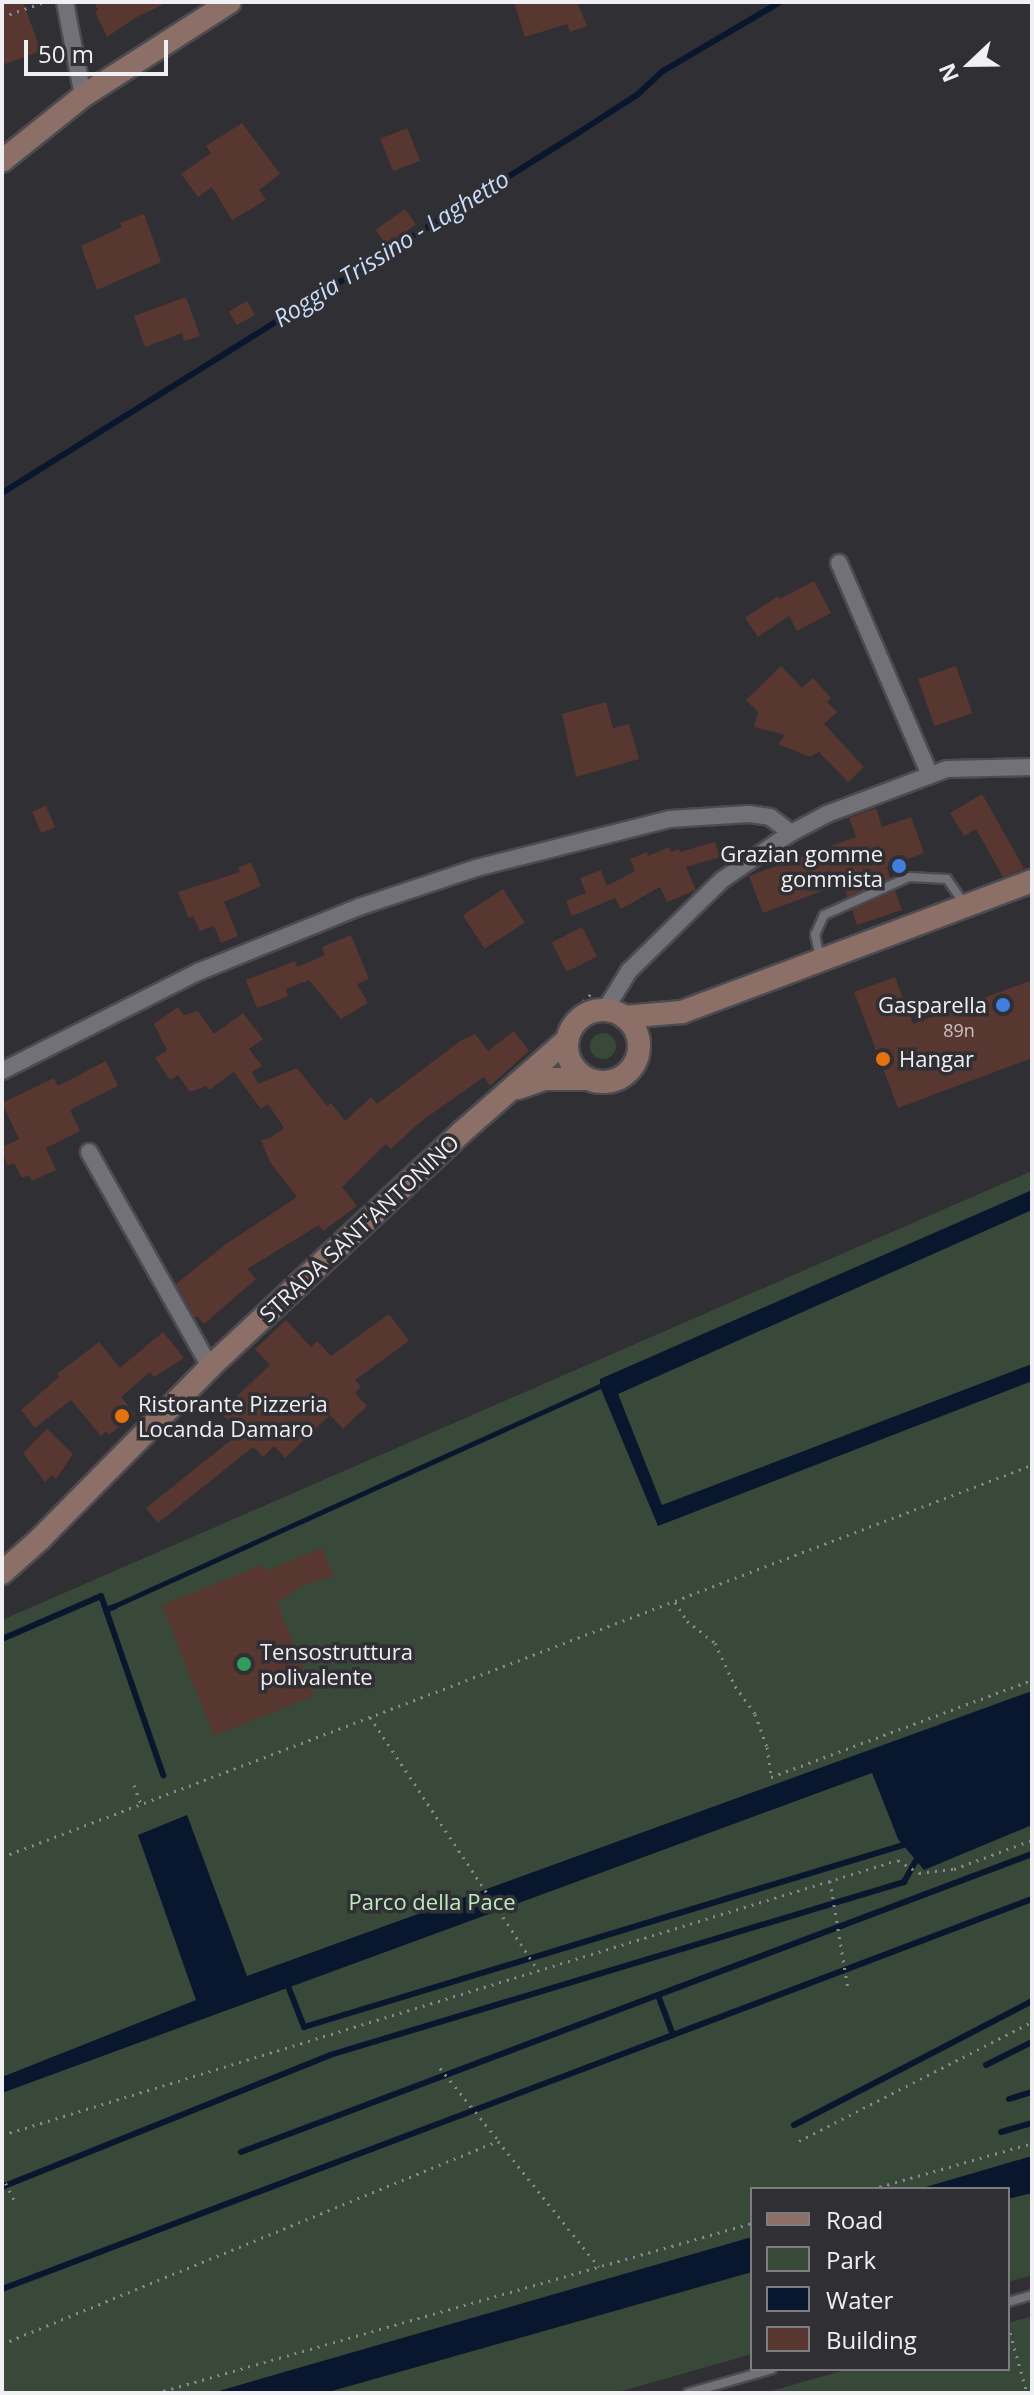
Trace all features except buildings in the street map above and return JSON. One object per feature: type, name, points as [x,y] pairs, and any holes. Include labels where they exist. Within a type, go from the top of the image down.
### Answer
[{"type":"main road","points":[[2,161],[83,96],[230,2]]},
{"type":"main road","name":"STRADA SANT'ANTONINO","points":[[2,1573],[40,1539],[210,1367],[567,1040],[570,1030],[585,1015],[682,1012],[1032,881]]},
{"type":"main road","name":"STRADA SANT'ANTONINO","points":[[509,1092],[544,1079],[611,1082],[622,1077],[658,1032],[682,1012]]},
{"type":"main road","points":[[615,1014],[637,1035],[637,1058]]},
{"type":"main road","points":[[567,1040],[570,1063],[586,1079]]},
{"type":"street","points":[[65,2],[83,96]]},
{"type":"street","points":[[839,563],[930,775]]},
{"type":"street","name":"STRADA SANT'ANTONINO","points":[[615,1014],[629,971],[722,880],[791,833],[827,814],[947,769],[1032,767]]},
{"type":"street","points":[[2,1071],[198,972],[359,907],[476,868],[670,819],[749,814],[770,817],[791,833]]},
{"type":"street","points":[[89,1152],[210,1367]]},
{"type":"lane","points":[[821,961],[815,935],[824,915],[909,877],[947,879],[962,897],[965,908]]},
{"type":"lane","points":[[1010,2301],[1032,2295]]},
{"type":"lane","points":[[688,2393],[765,2371]]},
{"type":"path","points":[[2,17],[44,2]]},
{"type":"path","points":[[2,1857],[1032,1465]]},
{"type":"path","points":[[675,1602],[687,1621],[715,1643],[735,1686],[755,1714],[767,1747],[771,1777],[1032,1680]]},
{"type":"path","points":[[370,1717],[539,1971]]},
{"type":"path","points":[[134,1785],[141,1804]]},
{"type":"path","points":[[2,2135],[898,1860],[916,1872],[954,1869],[1032,1840]]},
{"type":"path","points":[[830,1881],[848,1989]]},
{"type":"path","points":[[799,2141],[1032,2022]]},
{"type":"path","points":[[440,2068],[599,2267]]},
{"type":"path","points":[[2,2344],[498,2141]]},
{"type":"path","points":[[879,2187],[1032,2143]]},
{"type":"path","points":[[2,2176],[15,2202]]},
{"type":"path","points":[[156,2393],[750,2224]]},
{"type":"path","points":[[1010,2332],[1027,2393]]},
{"type":"green space","points":[[603,1033],[612,1037],[616,1046],[612,1055],[603,1059],[594,1055],[590,1046],[594,1037]]},
{"type":"green space","name":"Parco della Pace","points":[[1032,1171],[1032,2275],[1010,2281],[1010,2187],[750,2187],[750,2355],[615,2393],[2,2393],[2,1620]]},
{"type":"green space","points":[[1032,2316],[1032,2393],[764,2393],[841,2371],[1010,2371],[1010,2322]]},
{"type":"water","points":[[1032,1190],[1032,1210],[618,1394],[662,1505],[1032,1364],[1032,1381],[658,1526],[601,1389],[115,1609],[112,1605],[600,1384],[600,1379]]},
{"type":"water","points":[[1032,1691],[1032,1825],[924,1870],[898,1839],[872,1773],[2,2093],[2,2077],[196,2000],[138,1835],[187,1815],[247,1976]]},
{"type":"water","points":[[1032,2156],[1032,2193],[1010,2198],[1010,2187],[926,2187]]},
{"type":"water","points":[[750,2238],[750,2273],[325,2393],[212,2393]]},
{"type":"waterway","name":"Roggia Trissino - Laghetto","points":[[2,493],[578,133],[637,95],[663,71],[780,2]]},
{"type":"waterway","points":[[2,1639],[101,1596],[106,1610],[114,1607]]},
{"type":"waterway","points":[[106,1610],[163,1775]]},
{"type":"waterway","points":[[288,1986],[304,2027],[903,1845]]},
{"type":"waterway","points":[[241,2152],[1032,1854]]},
{"type":"waterway","points":[[2,2187],[330,2055],[904,1882],[916,1860]]},
{"type":"waterway","points":[[2,2289],[1032,1899]]},
{"type":"waterway","points":[[658,1995],[673,2035]]},
{"type":"waterway","points":[[794,2125],[1032,2001]]},
{"type":"waterway","points":[[986,2065],[1032,2042]]},
{"type":"waterway","points":[[1009,2099],[1032,2092]]},
{"type":"waterway","points":[[1001,2132],[1032,2123]]},
{"type":"place","name":"Grazian gomme gommista","points":[[899,866]]},
{"type":"place","name":"Gasparella","points":[[1003,1005]]},
{"type":"place","name":"Hangar","points":[[883,1059]]},
{"type":"place","name":"Ristorante Pizzeria Locanda Damaro","points":[[122,1416]]},
{"type":"place","name":"Tensostruttura polivalente","points":[[244,1664]]}]
